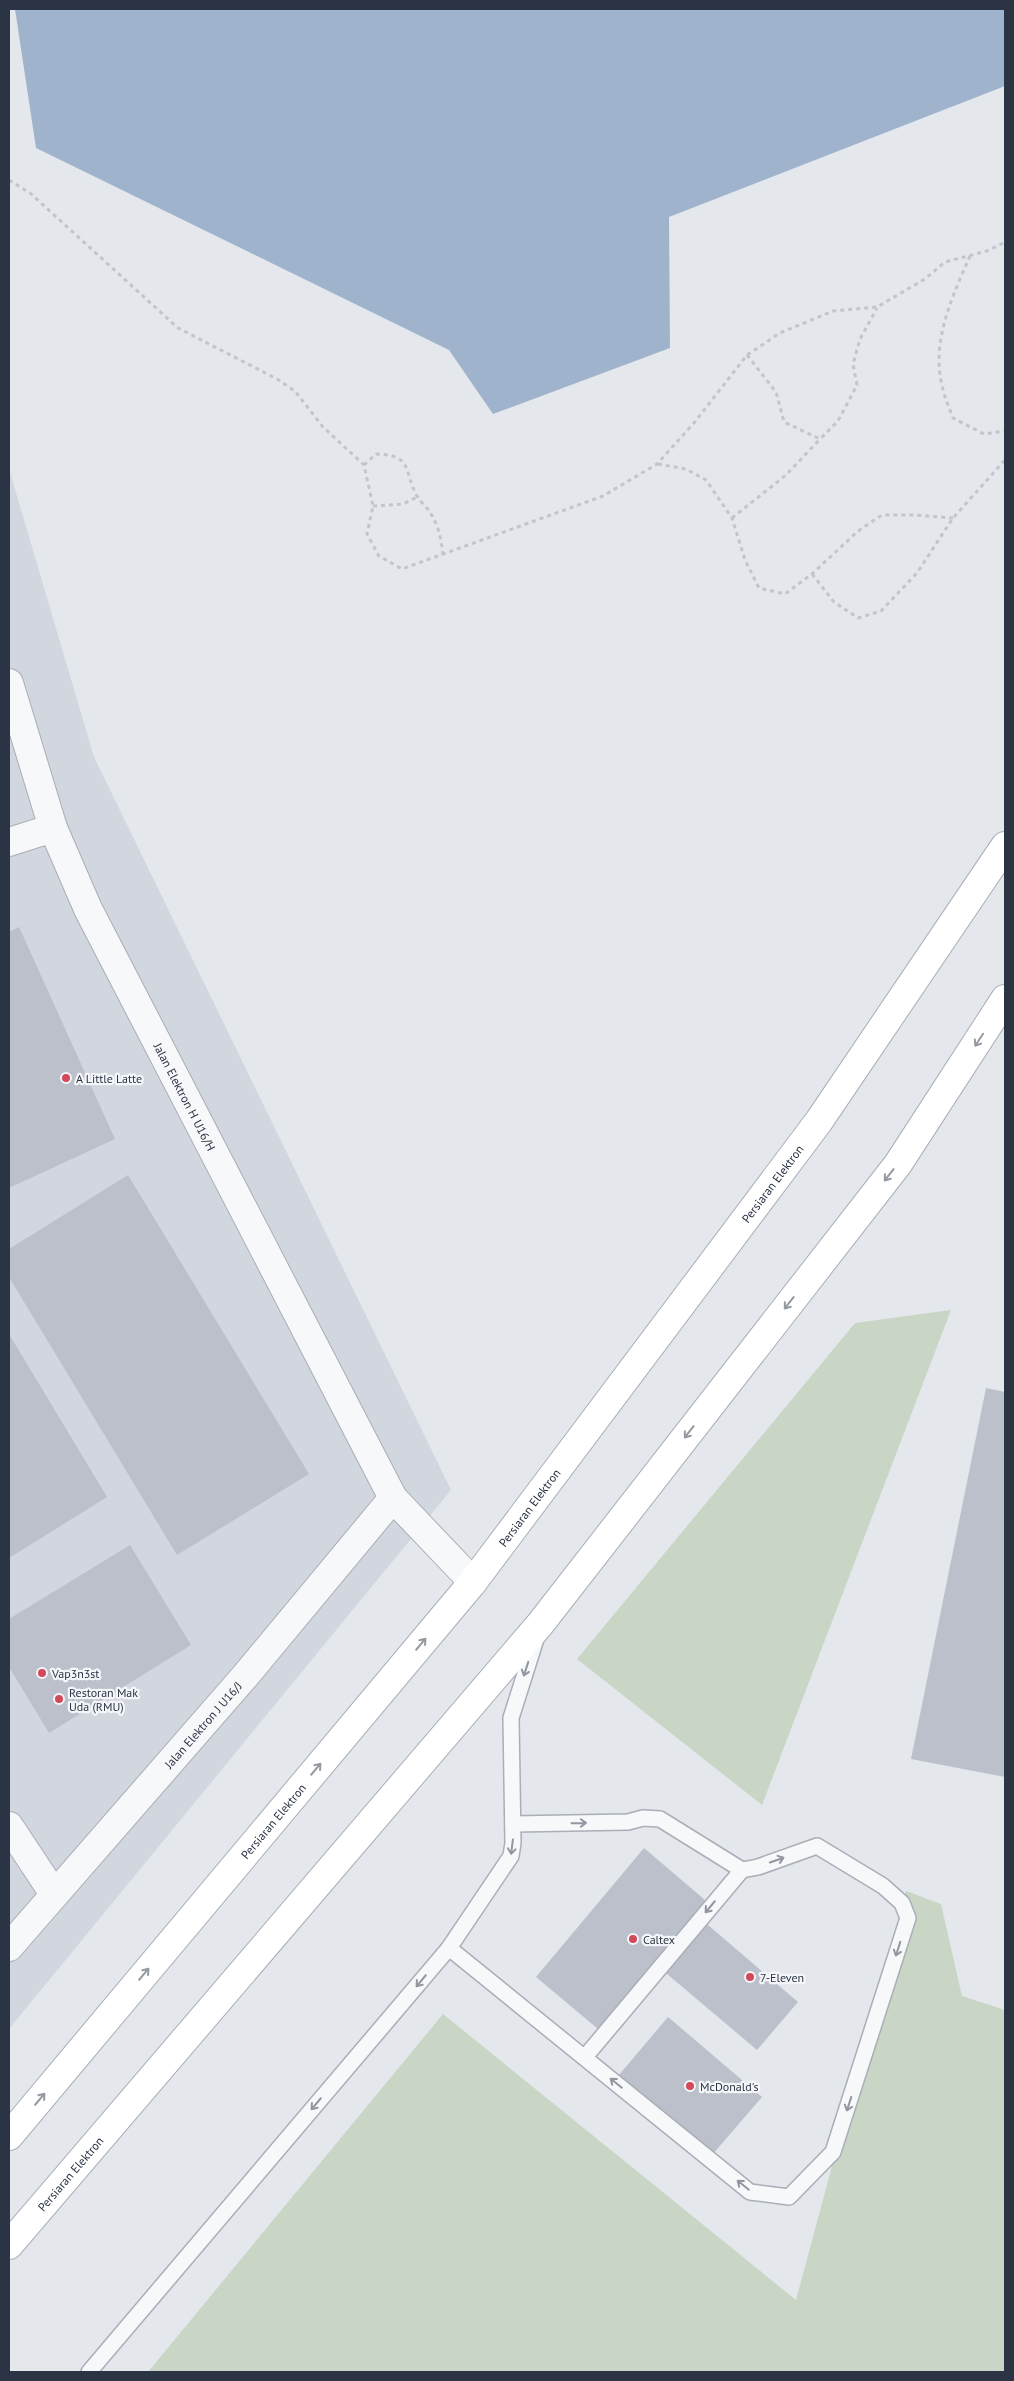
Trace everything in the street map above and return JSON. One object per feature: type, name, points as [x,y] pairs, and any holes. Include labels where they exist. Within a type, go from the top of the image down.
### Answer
[{"type":"main road","name":"Persiaran Elektron","points":[[9,2136],[473,1582],[819,1121],[1005,846]]},
{"type":"main road","name":"Persiaran Elektron","points":[[9,2245],[541,1623],[898,1164],[1005,999]]},
{"type":"street","name":"Jalan Elektron H U16/H","points":[[9,683],[53,828],[88,910],[393,1498],[473,1582]]},
{"type":"street","points":[[9,842],[53,828]]},
{"type":"street","name":"Jalan Elektron J U16/J","points":[[9,1948],[54,1894],[246,1676],[393,1498]]},
{"type":"street","points":[[9,1826],[54,1894]]},
{"type":"lane","points":[[89,2372],[449,1948],[511,1856],[513,1824],[511,1718],[541,1623]]},
{"type":"lane","points":[[513,1824],[628,1822],[643,1818],[660,1819],[742,1870]]},
{"type":"lane","points":[[449,1948],[584,2058],[750,2192],[789,2197],[833,2152],[908,1918],[902,1903],[883,1886],[817,1846],[758,1867],[742,1870],[584,2058]]},
{"type":"path","points":[[9,180],[30,193],[178,328],[277,379],[295,392],[323,427],[364,465],[372,506],[367,534],[379,556],[402,569],[603,496],[657,464],[694,423],[747,355],[780,333],[833,311],[877,307],[925,279],[945,262],[1005,242]]},
{"type":"path","points":[[970,255],[950,301],[939,353],[941,384],[953,418],[984,434],[1005,431]]},
{"type":"path","points":[[732,518],[786,475],[838,421],[857,385],[853,364],[860,339],[877,307]]},
{"type":"path","points":[[747,355],[776,392],[784,422],[820,439]]},
{"type":"path","points":[[364,465],[376,454],[394,454],[407,466],[417,497],[430,512],[440,529],[444,555]]},
{"type":"path","points":[[812,574],[834,602],[858,618],[881,611],[917,573],[953,518],[1005,460]]},
{"type":"path","points":[[657,464],[686,468],[706,480],[732,518],[744,560],[759,588],[785,594],[812,574],[858,531],[882,516],[914,514],[953,518]]},
{"type":"path","points":[[372,506],[403,504],[417,497]]},
{"type":"shaded area","points":[[9,469],[94,757],[451,1490],[9,2029]]},
{"type":"green space","points":[[951,1310],[762,1805],[577,1659],[855,1323]]},
{"type":"green space","points":[[906,1891],[941,1904],[962,1996],[1005,2010],[1005,2372],[148,2372],[443,2014],[796,2300]]},
{"type":"water","points":[[15,9],[1005,9],[1005,86],[669,217],[670,348],[493,414],[449,350],[36,148]]},
{"type":"building","points":[[19,927],[115,1139],[9,1188],[9,932]]},
{"type":"building","points":[[128,1175],[309,1474],[177,1555],[9,1277],[9,1249]]},
{"type":"building","points":[[9,1334],[107,1497],[9,1558]]},
{"type":"building","points":[[986,1388],[1005,1392],[1005,1777],[911,1759]]},
{"type":"building","points":[[130,1545],[191,1645],[49,1733],[9,1667],[9,1619]]},
{"type":"building","points":[[644,1848],[712,1906],[701,1919],[798,2002],[757,2050],[660,1968],[604,2034],[536,1977]]},
{"type":"building","name":"McDonald's","points":[[668,2017],[762,2097],[712,2155],[619,2075]]},
{"type":"place","name":"A Little Latte","points":[[66,1078]]},
{"type":"place","name":"Vap3n3st","points":[[42,1673]]},
{"type":"place","name":"Restoran Mak Uda (RMU)","points":[[59,1699]]},
{"type":"place","name":"Caltex","points":[[633,1939]]},
{"type":"place","name":"7-Eleven","points":[[750,1977]]},
{"type":"place","name":"McDonald's","points":[[690,2086]]}]
